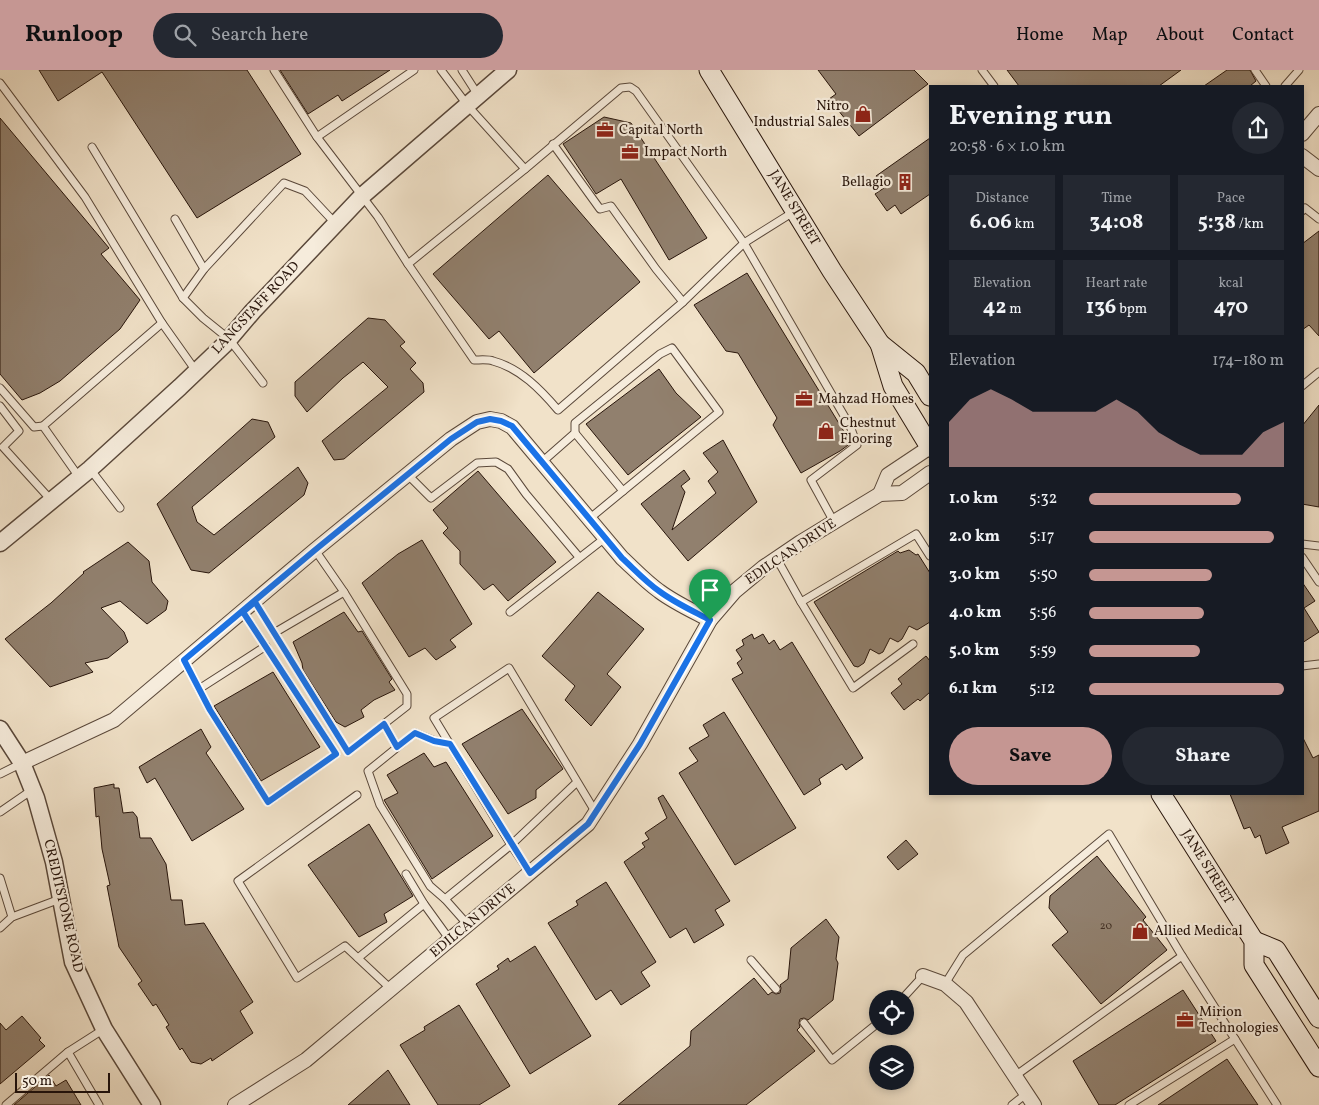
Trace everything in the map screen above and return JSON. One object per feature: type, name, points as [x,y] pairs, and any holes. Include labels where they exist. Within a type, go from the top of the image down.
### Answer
[{"type":"main road","name":"JANE STREET","points":[[710,70],[795,211],[880,344],[893,386],[929,445]]},
{"type":"main road","name":"JANE STREET","points":[[880,344],[916,373],[929,394]]},
{"type":"main road","name":"JANE STREET","points":[[1162,795],[1254,941]]},
{"type":"main road","points":[[1319,1018],[1276,950],[1254,941],[1254,965],[1319,1067]]},
{"type":"street","name":"LANGSTAFF ROAD","points":[[0,543],[84,473],[196,372],[362,196],[508,70]]},
{"type":"street","points":[[1304,131],[1319,114]]},
{"type":"street","points":[[1304,158],[1319,169]]},
{"type":"street","points":[[22,763],[114,720],[315,550],[451,439],[477,422],[490,419],[512,426],[622,558],[657,590],[710,620]]},
{"type":"street","points":[[880,494],[888,475],[929,448]]},
{"type":"street","name":"EDILCAN DRIVE","points":[[235,1105],[306,1060],[392,990],[588,824],[640,744],[710,620],[735,591],[764,567],[880,494],[902,494],[929,474]]},
{"type":"street","name":"CREDITSTONE ROAD","points":[[0,728],[22,763],[32,790],[54,862],[73,962],[104,1029],[152,1105]]},
{"type":"street","points":[[923,976],[945,984],[966,1002],[1030,1099]]},
{"type":"lane","points":[[274,70],[317,138],[378,218],[474,360],[492,360],[519,373],[544,394],[558,410],[683,302],[744,243],[795,211]]},
{"type":"lane","points":[[317,138],[414,70]]},
{"type":"lane","points":[[441,70],[474,101],[525,169]]},
{"type":"lane","points":[[462,70],[474,101]]},
{"type":"lane","points":[[982,70],[993,85]]},
{"type":"lane","points":[[1255,70],[1265,85]]},
{"type":"lane","points":[[1287,85],[1299,70]]},
{"type":"lane","points":[[0,83],[85,197],[162,323],[196,372]]},
{"type":"lane","points":[[408,264],[621,88],[630,87],[642,99],[744,243],[850,426],[857,445],[811,480],[834,522]]},
{"type":"lane","points":[[553,144],[600,209],[611,206],[656,269],[683,302]]},
{"type":"lane","points":[[92,147],[183,298],[203,318],[229,339],[263,383]]},
{"type":"lane","points":[[183,298],[204,269],[284,183],[305,191],[336,224]]},
{"type":"lane","points":[[1304,209],[1319,219]]},
{"type":"lane","points":[[175,219],[204,269]]},
{"type":"lane","points":[[0,388],[34,427],[43,426],[162,323]]},
{"type":"lane","points":[[590,519],[624,491],[719,412],[672,348],[660,354],[575,423],[575,433],[624,491]]},
{"type":"lane","points":[[1304,384],[1319,372]]},
{"type":"lane","points":[[0,406],[19,431],[2,448],[51,500]]},
{"type":"lane","points":[[43,426],[84,473],[120,508]]},
{"type":"lane","points":[[542,462],[575,433]]},
{"type":"lane","points":[[408,475],[431,498],[477,462],[496,462],[508,469],[526,494],[580,558]]},
{"type":"lane","points":[[801,602],[916,534],[929,554]]},
{"type":"lane","points":[[510,612],[605,538]]},
{"type":"lane","points":[[1304,544],[1319,546]]},
{"type":"lane","points":[[255,602],[348,752],[407,706],[407,694],[344,592],[315,550]]},
{"type":"lane","points":[[777,559],[853,688],[913,644]]},
{"type":"lane","points":[[1304,560],[1319,582]]},
{"type":"lane","points":[[274,633],[344,592]]},
{"type":"lane","points":[[184,660],[210,710],[268,802],[336,754],[243,612]]},
{"type":"lane","points":[[199,689],[266,646]]},
{"type":"lane","points":[[1304,666],[1319,664]]},
{"type":"lane","points":[[530,873],[434,718],[509,668],[596,813]]},
{"type":"lane","points":[[384,724],[397,747]]},
{"type":"lane","points":[[450,744],[434,741],[415,733],[368,771],[380,805],[430,886],[468,926]]},
{"type":"lane","points":[[0,774],[22,763]]},
{"type":"lane","points":[[445,900],[511,845],[576,782]]},
{"type":"lane","points":[[0,812],[32,790]]},
{"type":"lane","points":[[357,795],[238,881],[297,978],[345,946],[392,990]]},
{"type":"lane","points":[[945,984],[963,955],[1109,834],[1182,956],[1277,1105]]},
{"type":"lane","points":[[406,874],[424,904],[450,940]]},
{"type":"lane","points":[[0,878],[12,917]]},
{"type":"lane","points":[[0,928],[12,917],[61,899]]},
{"type":"lane","points":[[358,958],[424,904]]},
{"type":"lane","points":[[1014,1076],[1182,956]]},
{"type":"lane","points":[[751,960],[776,989]]},
{"type":"lane","points":[[910,990],[923,976]]},
{"type":"lane","points":[[804,1023],[832,1060],[869,1030]]},
{"type":"lane","points":[[6,1105],[68,1052],[104,1029]]},
{"type":"lane","points":[[1129,1105],[1235,1039]]},
{"type":"lane","points":[[68,1052],[99,1105]]},
{"type":"lane","points":[[1012,1105],[1030,1099]]},
{"type":"building","points":[[39,70],[247,70],[301,154],[197,218],[102,72],[58,101]]},
{"type":"building","points":[[280,70],[390,70],[342,101],[338,95],[308,114]]},
{"type":"building","points":[[818,70],[914,70],[928,84],[859,136],[829,99],[836,94]]},
{"type":"building","points":[[1007,70],[1181,70],[1160,85],[1018,85]]},
{"type":"building","points":[[1227,70],[1250,70],[1256,81],[1251,85],[1205,85]]},
{"type":"building","points":[[604,117],[631,123],[707,238],[669,260],[621,179],[596,194],[563,144]]},
{"type":"building","points":[[0,118],[109,248],[101,254],[140,300],[120,329],[60,381],[40,393],[22,400],[0,374]]},
{"type":"building","name":"Bellagio","points":[[929,139],[929,195],[901,214],[895,205],[887,211],[875,194],[884,188],[876,176]]},
{"type":"building","points":[[548,175],[640,282],[534,373],[499,331],[489,339],[433,274]]},
{"type":"building","points":[[1319,231],[1319,336],[1309,325],[1304,329],[1304,242]]},
{"type":"building","points":[[747,273],[851,443],[801,473],[773,425],[777,418],[738,353],[726,351],[694,305]]},
{"type":"building","points":[[368,318],[385,320],[405,342],[400,346],[416,363],[410,369],[423,383],[424,392],[344,459],[334,460],[322,441],[388,387],[363,362],[307,412],[295,396],[295,382]]},
{"type":"building","points":[[659,369],[676,393],[701,417],[628,475],[586,424]]},
{"type":"building","points":[[1319,405],[1319,507],[1304,504],[1304,424]]},
{"type":"building","points":[[252,419],[268,422],[275,437],[192,507],[197,522],[214,535],[298,467],[308,483],[304,495],[209,573],[191,570],[157,504]]},
{"type":"building","points":[[723,440],[757,502],[688,561],[641,504],[684,470],[690,479],[681,486],[685,492],[672,530],[716,493],[708,481],[718,472],[703,453]]},
{"type":"building","points":[[478,471],[556,562],[508,601],[493,584],[484,590],[460,564],[460,551],[443,533],[448,528],[433,510]]},
{"type":"building","points":[[422,540],[472,624],[450,640],[456,647],[436,660],[425,648],[409,657],[362,583],[398,554]]},
{"type":"building","points":[[128,542],[149,561],[152,582],[168,601],[166,610],[147,624],[120,601],[101,608],[124,632],[128,642],[108,658],[85,663],[93,672],[50,687],[5,639],[51,603],[83,572]]},
{"type":"building","points":[[909,550],[916,555],[918,554],[929,571],[929,623],[917,630],[909,626],[902,639],[898,642],[890,638],[883,652],[879,654],[870,649],[864,663],[858,667],[854,666],[814,602],[898,551],[900,553]]},
{"type":"building","points":[[1304,585],[1315,601],[1304,608]]},
{"type":"building","points":[[598,592],[644,629],[607,674],[621,687],[591,726],[565,700],[575,686],[542,656]]},
{"type":"building","points":[[1304,608],[1319,632],[1304,642]]},
{"type":"building","points":[[344,612],[358,632],[362,631],[392,679],[389,682],[395,690],[374,700],[361,710],[364,717],[345,727],[336,722],[303,670],[293,642]]},
{"type":"building","points":[[752,634],[754,639],[763,634],[769,644],[774,640],[780,650],[792,642],[863,758],[846,770],[842,764],[819,779],[821,784],[804,795],[732,679],[743,673],[737,663],[742,659],[736,650],[744,645],[742,640]]},
{"type":"building","points":[[926,656],[929,660],[929,693],[920,701],[918,699],[904,710],[891,693],[902,684],[898,679]]},
{"type":"building","points":[[273,672],[320,747],[261,781],[214,706]]},
{"type":"building","points":[[522,709],[563,769],[536,790],[536,798],[508,814],[462,744]]},
{"type":"building","points":[[724,712],[796,828],[735,865],[679,773],[698,761],[689,748],[709,736],[703,725]]},
{"type":"building","points":[[201,729],[211,747],[206,753],[244,809],[192,841],[155,778],[147,783],[139,767]]},
{"type":"building","points":[[1304,740],[1313,758],[1319,755],[1319,811],[1282,827],[1289,843],[1266,854],[1260,835],[1255,838],[1250,827],[1244,829],[1230,795],[1304,795]]},
{"type":"building","points":[[424,753],[434,767],[446,762],[493,836],[432,879],[384,800],[398,793],[387,775]]},
{"type":"building","points":[[114,784],[114,788],[119,788],[123,813],[133,812],[137,817],[140,838],[151,838],[166,864],[171,900],[182,900],[185,925],[204,923],[253,1002],[240,1011],[253,1033],[212,1061],[211,1058],[201,1064],[191,1062],[182,1048],[180,1050],[166,1027],[169,1025],[156,1004],[153,1006],[138,984],[142,981],[119,947],[107,886],[110,885],[102,849],[99,816],[96,817],[94,788]]},
{"type":"building","points":[[663,795],[730,901],[715,910],[724,925],[694,943],[686,928],[670,938],[624,862],[645,847],[642,843],[649,839],[645,833],[667,818],[658,798]]},
{"type":"building","points":[[369,824],[413,896],[384,914],[387,922],[359,937],[308,865]]},
{"type":"building","points":[[906,840],[918,854],[898,870],[887,857]]},
{"type":"building","points":[[1097,856],[1146,917],[1143,920],[1167,950],[1101,1004],[1052,945],[1068,932],[1049,908],[1050,896]]},
{"type":"building","points":[[606,882],[656,962],[641,972],[650,986],[621,1005],[611,990],[596,1000],[548,923],[578,905],[576,901]]},
{"type":"building","points":[[826,919],[839,937],[833,1000],[808,1020],[800,1019],[800,1027],[797,1030],[815,1051],[746,1105],[618,1105],[690,1046],[691,1031],[754,978],[768,995],[772,992],[780,993],[780,985],[788,979],[791,948]]},
{"type":"building","points":[[535,946],[591,1036],[530,1074],[476,984],[499,969],[497,966],[508,958],[510,962]]},
{"type":"building","points":[[1183,990],[1216,1041],[1115,1105],[1099,1105],[1073,1061]]},
{"type":"building","points":[[459,1005],[510,1086],[479,1105],[438,1105],[400,1045],[425,1030],[424,1027]]},
{"type":"building","points":[[22,1016],[41,1038],[39,1040],[45,1046],[0,1084],[0,1023],[6,1030]]},
{"type":"building","points":[[1227,1059],[1258,1105],[1158,1105]]},
{"type":"building","points":[[388,1070],[410,1105],[348,1105]]},
{"type":"building","points":[[49,1075],[56,1086],[66,1080],[81,1105],[14,1105]]},
{"type":"place","name":"Nitro Industrial Sales","points":[[863,114]]},
{"type":"place","name":"Capital North","points":[[605,130]]},
{"type":"place","name":"Impact North","points":[[630,152]]},
{"type":"place","name":"Bellagio","points":[[905,182]]},
{"type":"place","name":"Mahzad Homes","points":[[804,399]]},
{"type":"place","name":"Chestnut Flooring","points":[[826,431]]},
{"type":"place","name":"Allied Medical","points":[[1140,931]]},
{"type":"place","name":"Mirion Technologies","points":[[1185,1020]]},
{"type":"route","points":[[490,419],[512,426],[622,558],[638,573],[657,590],[710,620],[640,744],[596,813],[588,824],[530,873],[450,744],[434,741],[415,733],[397,747],[384,724],[348,752],[255,602],[243,612],[336,754],[268,802],[210,710],[184,660],[451,439],[477,422],[490,419]]}]
